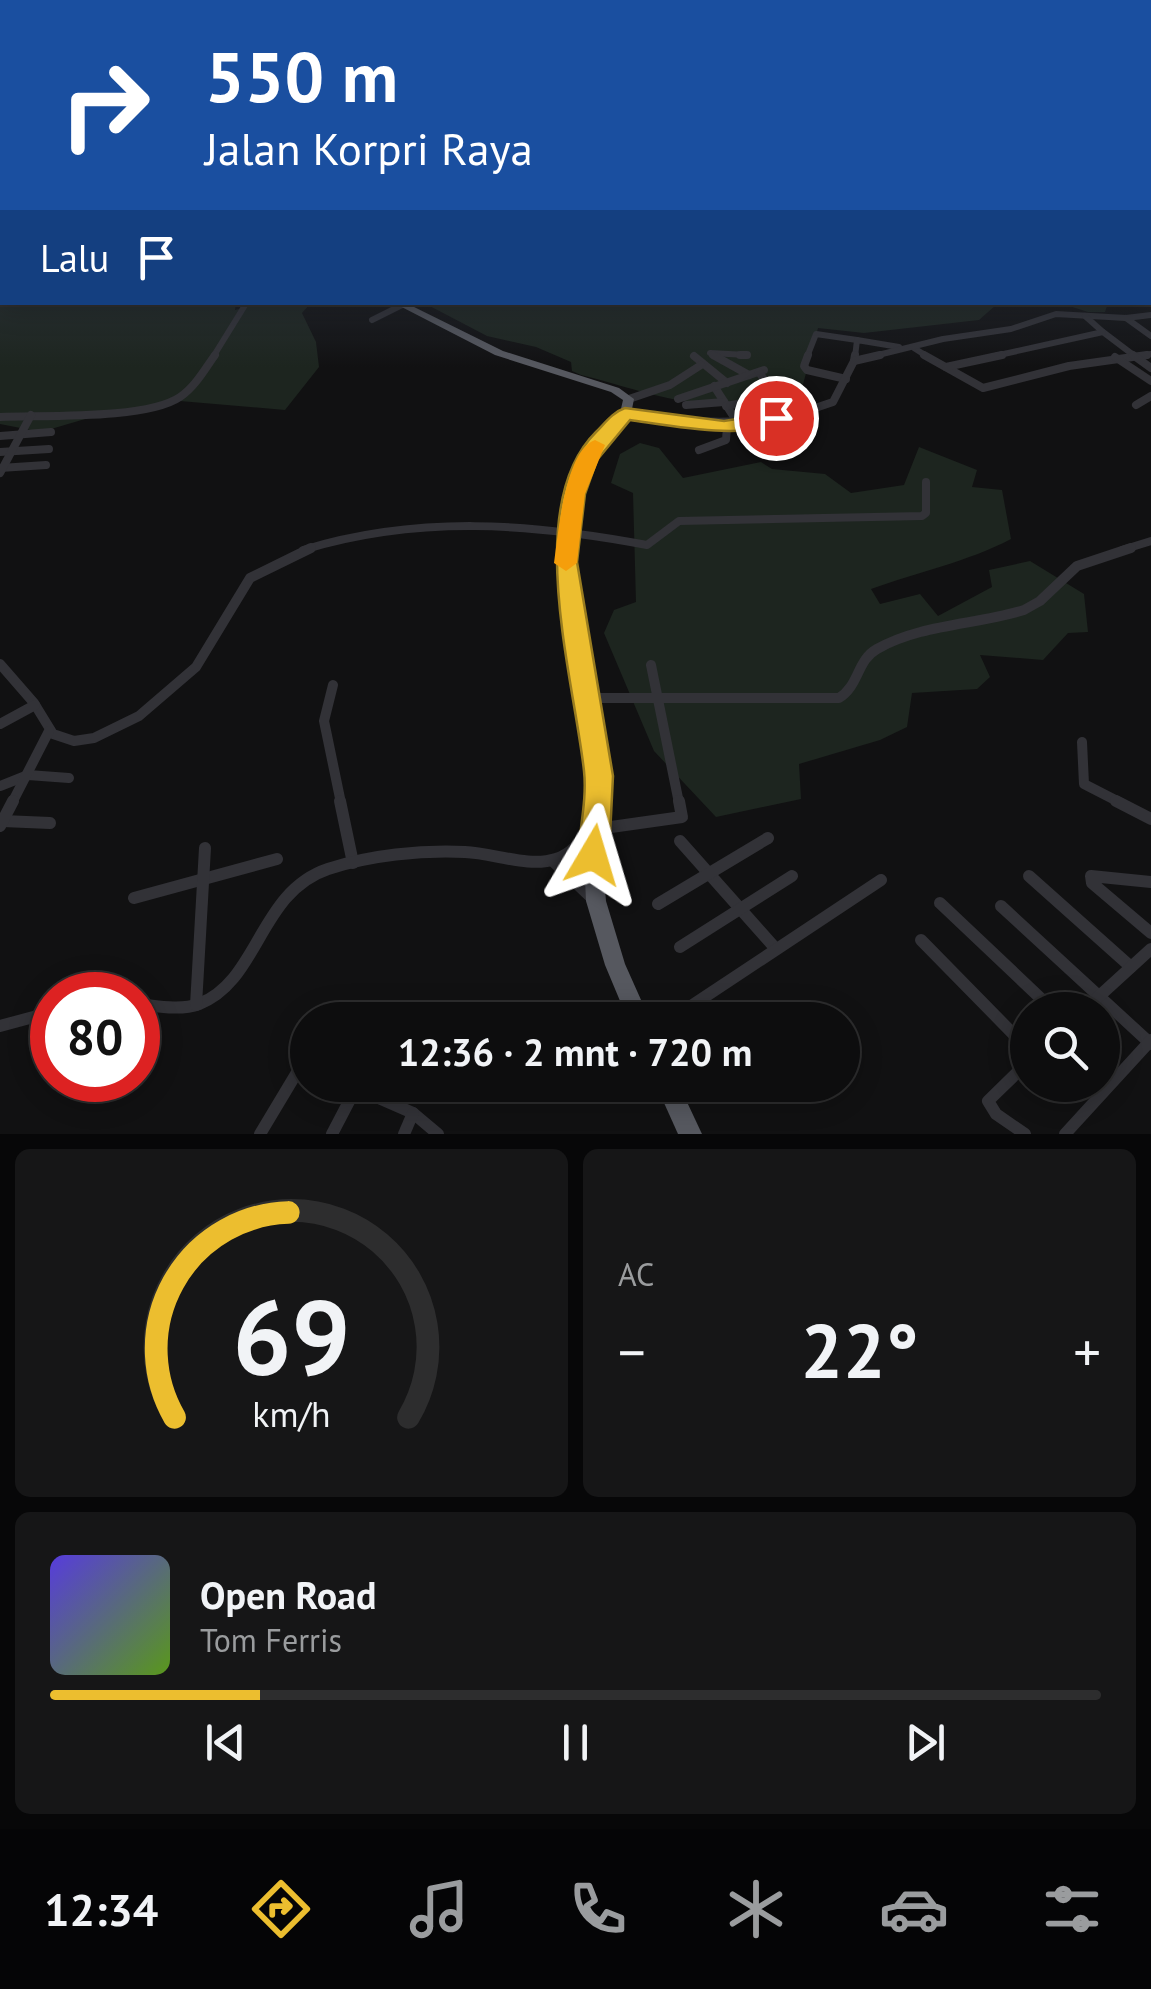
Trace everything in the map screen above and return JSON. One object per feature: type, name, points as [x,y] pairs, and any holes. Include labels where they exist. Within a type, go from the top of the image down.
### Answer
[{"type":"highway","points":[[401,305],[499,354],[615,390],[627,406],[587,460],[574,494],[566,562],[599,776],[593,855],[596,900],[615,965],[631,1002]]},
{"type":"highway","points":[[675,1102],[690,1134]]},
{"type":"street","points":[[0,417],[148,408],[174,401],[191,385],[245,305]]},
{"type":"street","points":[[372,320],[397,305]]},
{"type":"street","points":[[854,360],[957,336],[1011,330],[1056,314],[1126,318],[1151,315]]},
{"type":"street","points":[[1083,314],[1151,368]]},
{"type":"street","points":[[1126,318],[1151,336]]},
{"type":"street","points":[[944,367],[1102,332]]},
{"type":"street","points":[[846,378],[806,370],[804,366],[817,334],[911,348],[983,388],[1115,357],[1151,354]]},
{"type":"street","points":[[627,406],[738,426],[826,405],[838,398],[854,360],[856,340]]},
{"type":"street","points":[[746,356],[710,354],[749,375]]},
{"type":"street","points":[[694,356],[726,383]]},
{"type":"street","points":[[1115,357],[1151,382]]},
{"type":"street","points":[[627,406],[701,365]]},
{"type":"street","points":[[761,371],[776,396],[725,404],[682,402],[749,375],[761,371]]},
{"type":"street","points":[[739,379],[752,401]]},
{"type":"street","points":[[714,386],[738,426]]},
{"type":"street","points":[[1136,405],[1151,396]]},
{"type":"street","points":[[32,415],[5,452],[1,470],[46,465]]},
{"type":"street","points":[[699,450],[726,440],[727,426]]},
{"type":"street","points":[[0,436],[51,432]]},
{"type":"street","points":[[5,452],[49,449]]},
{"type":"street","points":[[0,664],[36,705],[50,731],[60,738],[97,736],[116,729],[164,698],[203,658],[236,595],[249,580],[322,543],[378,529],[410,526],[569,531],[647,545],[680,522],[922,516],[926,513],[926,482]]},
{"type":"street","points":[[589,698],[840,698],[853,689],[861,666],[873,650],[931,629],[1019,613],[1044,599],[1072,569],[1084,562],[1151,541]]},
{"type":"street","points":[[553,862],[575,848],[598,822],[682,817],[651,664]]},
{"type":"street","points":[[333,684],[324,721],[353,863]]},
{"type":"street","points":[[0,724],[36,705]]},
{"type":"street","points":[[50,731],[2,824],[50,823]]},
{"type":"street","points":[[1082,742],[1084,784],[1151,819]]},
{"type":"street","points":[[0,786],[28,775],[70,778]]},
{"type":"street","points":[[658,904],[768,838]]},
{"type":"street","points":[[680,841],[776,949]]},
{"type":"street","points":[[196,1005],[205,848]]},
{"type":"street","points":[[160,1004],[196,1005],[208,1000],[229,979],[294,884],[309,874],[353,863],[444,852],[553,862],[596,900]]},
{"type":"street","points":[[134,898],[277,858]]},
{"type":"street","points":[[680,947],[792,876]]},
{"type":"street","points":[[1029,876],[1130,967]]},
{"type":"street","points":[[1151,882],[1091,876],[1092,883],[1151,933]]},
{"type":"street","points":[[697,1002],[881,880]]},
{"type":"street","points":[[940,903],[1034,992]]},
{"type":"street","points":[[1001,906],[1096,992]]},
{"type":"street","points":[[921,940],[1010,1031]]},
{"type":"street","points":[[1102,992],[1151,948]]},
{"type":"street","points":[[1065,1134],[1150,1042],[1120,1014]]},
{"type":"street","points":[[0,1026],[30,1018]]},
{"type":"street","points":[[1010,1080],[988,1101],[996,1114],[1025,1134]]},
{"type":"street","points":[[260,1134],[290,1084]]},
{"type":"street","points":[[332,1134],[346,1102]]},
{"type":"street","points":[[388,1102],[414,1113],[438,1134]]},
{"type":"street","points":[[404,1134],[414,1113]]},
{"type":"shaded area","points":[[0,305],[236,305],[235,310],[254,305],[309,305],[302,313],[316,342],[319,367],[285,410],[168,400],[41,432],[0,424]]},
{"type":"shaded area","points":[[428,305],[996,305],[979,320],[864,333],[818,328],[801,392],[782,397],[751,396],[725,404],[670,398],[581,375],[572,371],[571,362],[536,347],[487,336]]},
{"type":"shaded area","points":[[1066,305],[1107,305],[1105,312],[1088,312]]},
{"type":"shaded area","points":[[640,443],[659,448],[683,478],[761,462],[772,469],[825,474],[851,493],[904,485],[919,447],[977,470],[972,487],[1002,490],[1011,539],[871,589],[880,604],[920,594],[938,616],[992,587],[989,570],[1030,561],[1084,594],[1088,632],[1068,633],[1043,660],[980,655],[990,677],[977,689],[912,693],[907,727],[880,740],[799,764],[801,799],[716,817],[654,751],[604,633],[614,610],[636,602],[633,493],[611,483],[620,454]]},
{"type":"slow traffic","points":[[566,563],[574,494],[595,445]]},
{"type":"route","points":[[593,855],[599,816],[599,776],[566,562],[574,494],[587,460],[598,441],[625,414],[724,427],[776,418]]}]
